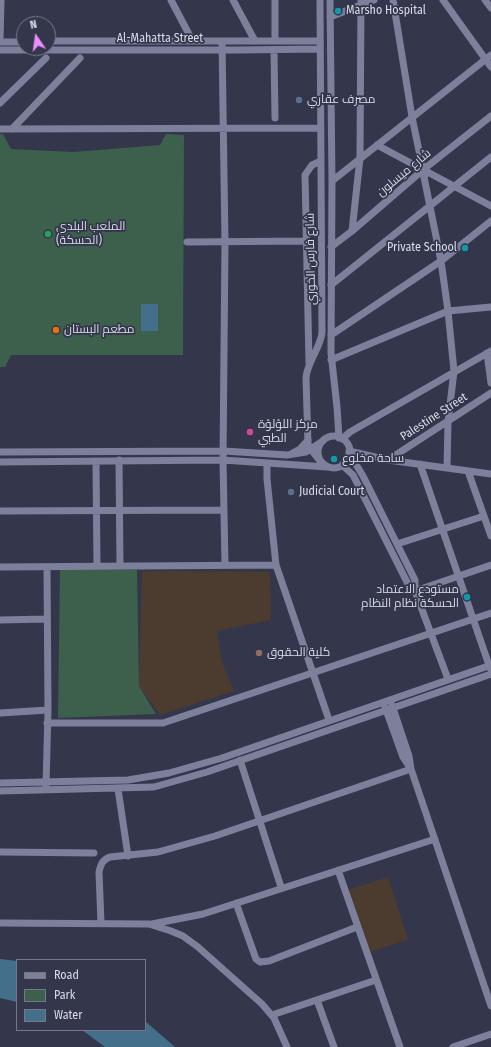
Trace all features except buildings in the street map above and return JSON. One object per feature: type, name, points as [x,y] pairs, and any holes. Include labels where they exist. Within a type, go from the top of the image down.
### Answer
[{"type":"street","points":[[1,0],[0,42],[16,42]]},
{"type":"street","points":[[171,0],[192,40]]},
{"type":"street","points":[[233,0],[255,40]]},
{"type":"street","points":[[275,40],[276,0]]},
{"type":"street","name":"شارع فارس الخوري","points":[[320,0],[322,333],[306,378],[308,440],[311,450],[321,462]]},
{"type":"street","points":[[330,0],[332,180],[331,335],[340,438]]},
{"type":"street","points":[[330,17],[361,2],[374,0]]},
{"type":"street","points":[[393,0],[412,117],[424,170],[429,207],[448,311],[454,371],[448,422],[447,468]]},
{"type":"street","points":[[443,0],[488,57],[491,67]]},
{"type":"street","points":[[485,0],[491,8]]},
{"type":"street","points":[[352,231],[360,158],[361,2]]},
{"type":"street","name":"Al-Mahatta Street","points":[[56,41],[320,41]]},
{"type":"street","points":[[222,41],[225,242],[223,460],[225,565]]},
{"type":"street","name":"Al-Mahatta Street","points":[[0,50],[320,49]]},
{"type":"street","points":[[274,50],[275,118]]},
{"type":"street","points":[[332,180],[488,57]]},
{"type":"street","points":[[0,103],[46,58]]},
{"type":"street","points":[[12,129],[80,58]]},
{"type":"street","name":"شارع ميسلون","points":[[331,247],[491,116]]},
{"type":"street","points":[[0,129],[320,128]]},
{"type":"street","points":[[378,145],[491,206]]},
{"type":"street","points":[[331,285],[491,157]]},
{"type":"street","points":[[309,366],[305,175],[312,165],[321,161]]},
{"type":"street","points":[[331,335],[440,261],[491,221]]},
{"type":"street","points":[[187,242],[306,241]]},
{"type":"street","points":[[332,360],[448,311],[491,307]]},
{"type":"street","points":[[340,438],[489,352],[491,383]]},
{"type":"street","name":"Palestine Street","points":[[388,460],[491,393]]},
{"type":"street","points":[[0,452],[224,451],[288,455],[302,454],[311,450],[330,437],[340,438],[346,443],[349,452],[415,580],[415,591],[448,679]]},
{"type":"street","points":[[288,455],[300,449],[308,440]]},
{"type":"street","points":[[323,441],[319,446],[318,451],[321,462],[328,467]]},
{"type":"street","points":[[349,452],[388,460],[491,474]]},
{"type":"street","points":[[0,462],[223,460],[335,468],[342,465],[347,460],[349,452]]},
{"type":"street","points":[[96,460],[98,566]]},
{"type":"street","points":[[120,460],[120,566]]},
{"type":"street","points":[[267,463],[267,479],[276,564],[329,720]]},
{"type":"street","points":[[420,464],[490,669]]},
{"type":"street","points":[[342,465],[353,475],[408,584],[415,591]]},
{"type":"street","points":[[468,471],[491,536]]},
{"type":"street","points":[[0,511],[224,510]]},
{"type":"street","points":[[397,544],[484,516]]},
{"type":"street","points":[[0,567],[276,564]]},
{"type":"street","points":[[415,591],[491,565]]},
{"type":"street","points":[[46,790],[48,710],[47,567]]},
{"type":"street","points":[[47,723],[163,723],[491,614]]},
{"type":"street","points":[[0,620],[47,619]]},
{"type":"street","points":[[0,783],[128,780],[169,774],[222,758],[448,679],[490,669]]},
{"type":"street","points":[[0,792],[154,787],[168,784],[390,710],[490,669]]},
{"type":"street","points":[[387,701],[403,758],[411,769],[491,1006]]},
{"type":"street","points":[[0,713],[48,710]]},
{"type":"street","points":[[240,760],[282,887]]},
{"type":"street","points":[[101,923],[99,872],[101,864],[104,860],[149,853],[215,836],[411,769]]},
{"type":"street","points":[[118,788],[128,856]]},
{"type":"street","points":[[0,923],[149,924],[190,917],[435,839]]},
{"type":"street","points":[[0,852],[94,853]]},
{"type":"street","points":[[338,870],[400,1047]]},
{"type":"street","points":[[236,903],[256,959],[260,962],[269,961],[357,926]]},
{"type":"street","points":[[149,924],[171,931],[190,941],[262,1004],[272,1015],[287,1047]]},
{"type":"street","points":[[272,1015],[376,980]]},
{"type":"street","points":[[317,1000],[334,1047]]},
{"type":"street","points":[[453,1047],[491,1034]]},
{"type":"shaded area","points":[[142,571],[270,572],[271,620],[217,631],[222,662],[234,691],[160,715],[139,686]]},
{"type":"shaded area","points":[[388,877],[408,940],[369,952],[348,890]]},
{"type":"green space","points":[[0,134],[3,134],[11,149],[74,152],[160,145],[166,134],[184,135],[183,355],[11,355],[5,367],[0,367]]},
{"type":"green space","points":[[60,570],[137,570],[139,686],[156,714],[58,718]]},
{"type":"water","points":[[141,304],[158,304],[158,331],[141,331]]},
{"type":"water","points":[[0,959],[16,961],[16,1002],[0,998]]},
{"type":"water","points":[[146,1022],[175,1047],[105,1047],[83,1031],[146,1031]]},
{"type":"place","name":"Marsho Hospital","points":[[338,11]]},
{"type":"place","name":"مصرف عقاري","points":[[299,100]]},
{"type":"place","name":"الملعب البلدي (الحسكة)","points":[[48,234]]},
{"type":"place","name":"Private School","points":[[465,248]]},
{"type":"place","name":"مطعم البستان","points":[[56,330]]},
{"type":"place","name":"مركز اللؤلؤة الطبي","points":[[250,432]]},
{"type":"place","name":"ساحة مخلوع","points":[[334,459]]},
{"type":"place","name":"Judicial Court","points":[[291,492]]},
{"type":"place","name":"مستودع الاعتماد الحسكة نظام النظام","points":[[467,597]]},
{"type":"place","name":"كلية الحقوق","points":[[259,653]]}]
